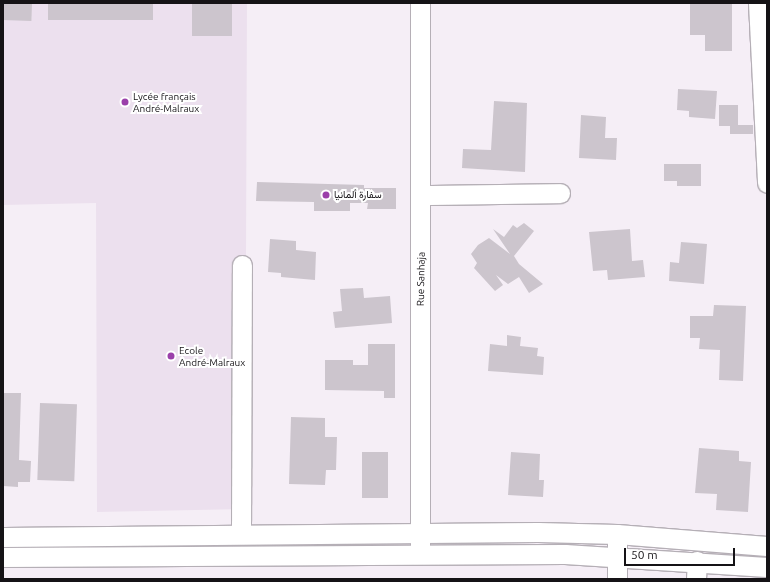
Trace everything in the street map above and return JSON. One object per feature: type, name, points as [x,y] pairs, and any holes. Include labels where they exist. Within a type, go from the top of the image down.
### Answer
[{"type":"street","name":"Rue Sanhaja","points":[[420,3],[422,195],[420,554]]},
{"type":"street","points":[[758,3],[764,57],[767,183]]},
{"type":"street","points":[[422,195],[560,193]]},
{"type":"street","points":[[241,534],[242,265]]},
{"type":"street","points":[[3,537],[420,533],[617,534],[767,546]]},
{"type":"street","points":[[617,534],[617,579]]},
{"type":"street","points":[[3,557],[420,554],[617,556],[697,570],[767,567]]},
{"type":"shaded area","points":[[3,3],[247,3],[245,509],[97,512],[96,203],[3,205]]},
{"type":"building","points":[[3,3],[32,4],[31,21],[3,20]]},
{"type":"building","points":[[48,3],[153,3],[153,20],[48,20]]},
{"type":"building","points":[[192,3],[232,3],[232,36],[192,36]]},
{"type":"building","points":[[690,3],[732,3],[732,51],[705,51],[705,35],[690,35]]},
{"type":"building","points":[[678,89],[717,91],[715,119],[689,117],[689,111],[677,110]]},
{"type":"building","points":[[494,101],[527,103],[525,172],[462,168],[463,149],[491,150]]},
{"type":"building","points":[[719,105],[738,105],[738,125],[753,125],[753,134],[730,134],[730,126],[719,126]]},
{"type":"building","points":[[581,115],[606,117],[605,138],[617,138],[616,160],[579,158]]},
{"type":"building","points":[[664,164],[701,164],[701,186],[677,186],[677,181],[664,181]]},
{"type":"building","name":"سفارة ألمانيا","points":[[257,182],[364,185],[364,188],[396,188],[396,209],[367,209],[368,203],[350,203],[350,211],[314,211],[314,202],[256,201]]},
{"type":"building","points":[[524,223],[534,231],[514,256],[519,264],[543,284],[529,293],[519,277],[508,284],[496,275],[503,285],[495,291],[474,268],[477,263],[471,254],[478,245],[489,238],[510,254],[493,229],[504,237],[513,225],[517,228]]},
{"type":"building","points":[[630,229],[632,261],[643,260],[645,277],[608,280],[607,270],[593,271],[589,232]]},
{"type":"building","points":[[270,239],[296,241],[296,250],[316,252],[315,280],[281,277],[281,273],[268,272]]},
{"type":"building","points":[[681,242],[707,244],[704,284],[669,281],[670,262],[679,263]]},
{"type":"building","points":[[363,288],[364,298],[390,296],[392,323],[335,328],[333,312],[342,311],[340,289]]},
{"type":"building","points":[[714,305],[746,306],[743,381],[719,380],[720,350],[699,349],[700,338],[690,338],[690,316],[713,316]]},
{"type":"building","points":[[507,335],[521,337],[520,346],[538,348],[537,356],[544,357],[543,375],[488,371],[490,344],[507,346]]},
{"type":"building","points":[[368,344],[395,344],[395,398],[384,398],[384,391],[325,390],[325,360],[353,360],[353,365],[368,365]]},
{"type":"building","points":[[3,393],[21,393],[19,460],[31,461],[30,482],[18,482],[18,487],[3,486]]},
{"type":"building","points":[[40,403],[77,404],[74,481],[37,480]]},
{"type":"building","points":[[291,417],[325,418],[325,437],[337,437],[336,470],[326,470],[325,485],[289,484]]},
{"type":"building","points":[[699,448],[739,451],[739,461],[751,462],[748,512],[716,510],[717,494],[695,493]]},
{"type":"building","points":[[362,452],[388,452],[388,498],[362,498]]},
{"type":"building","points":[[511,452],[540,454],[539,480],[544,480],[543,497],[508,495]]},
{"type":"place","name":"Lycée français André-Malraux","points":[[125,102]]},
{"type":"place","name":"سفارة ألمانيا","points":[[326,195]]},
{"type":"place","name":"Ecole André-Malraux","points":[[171,356]]}]
